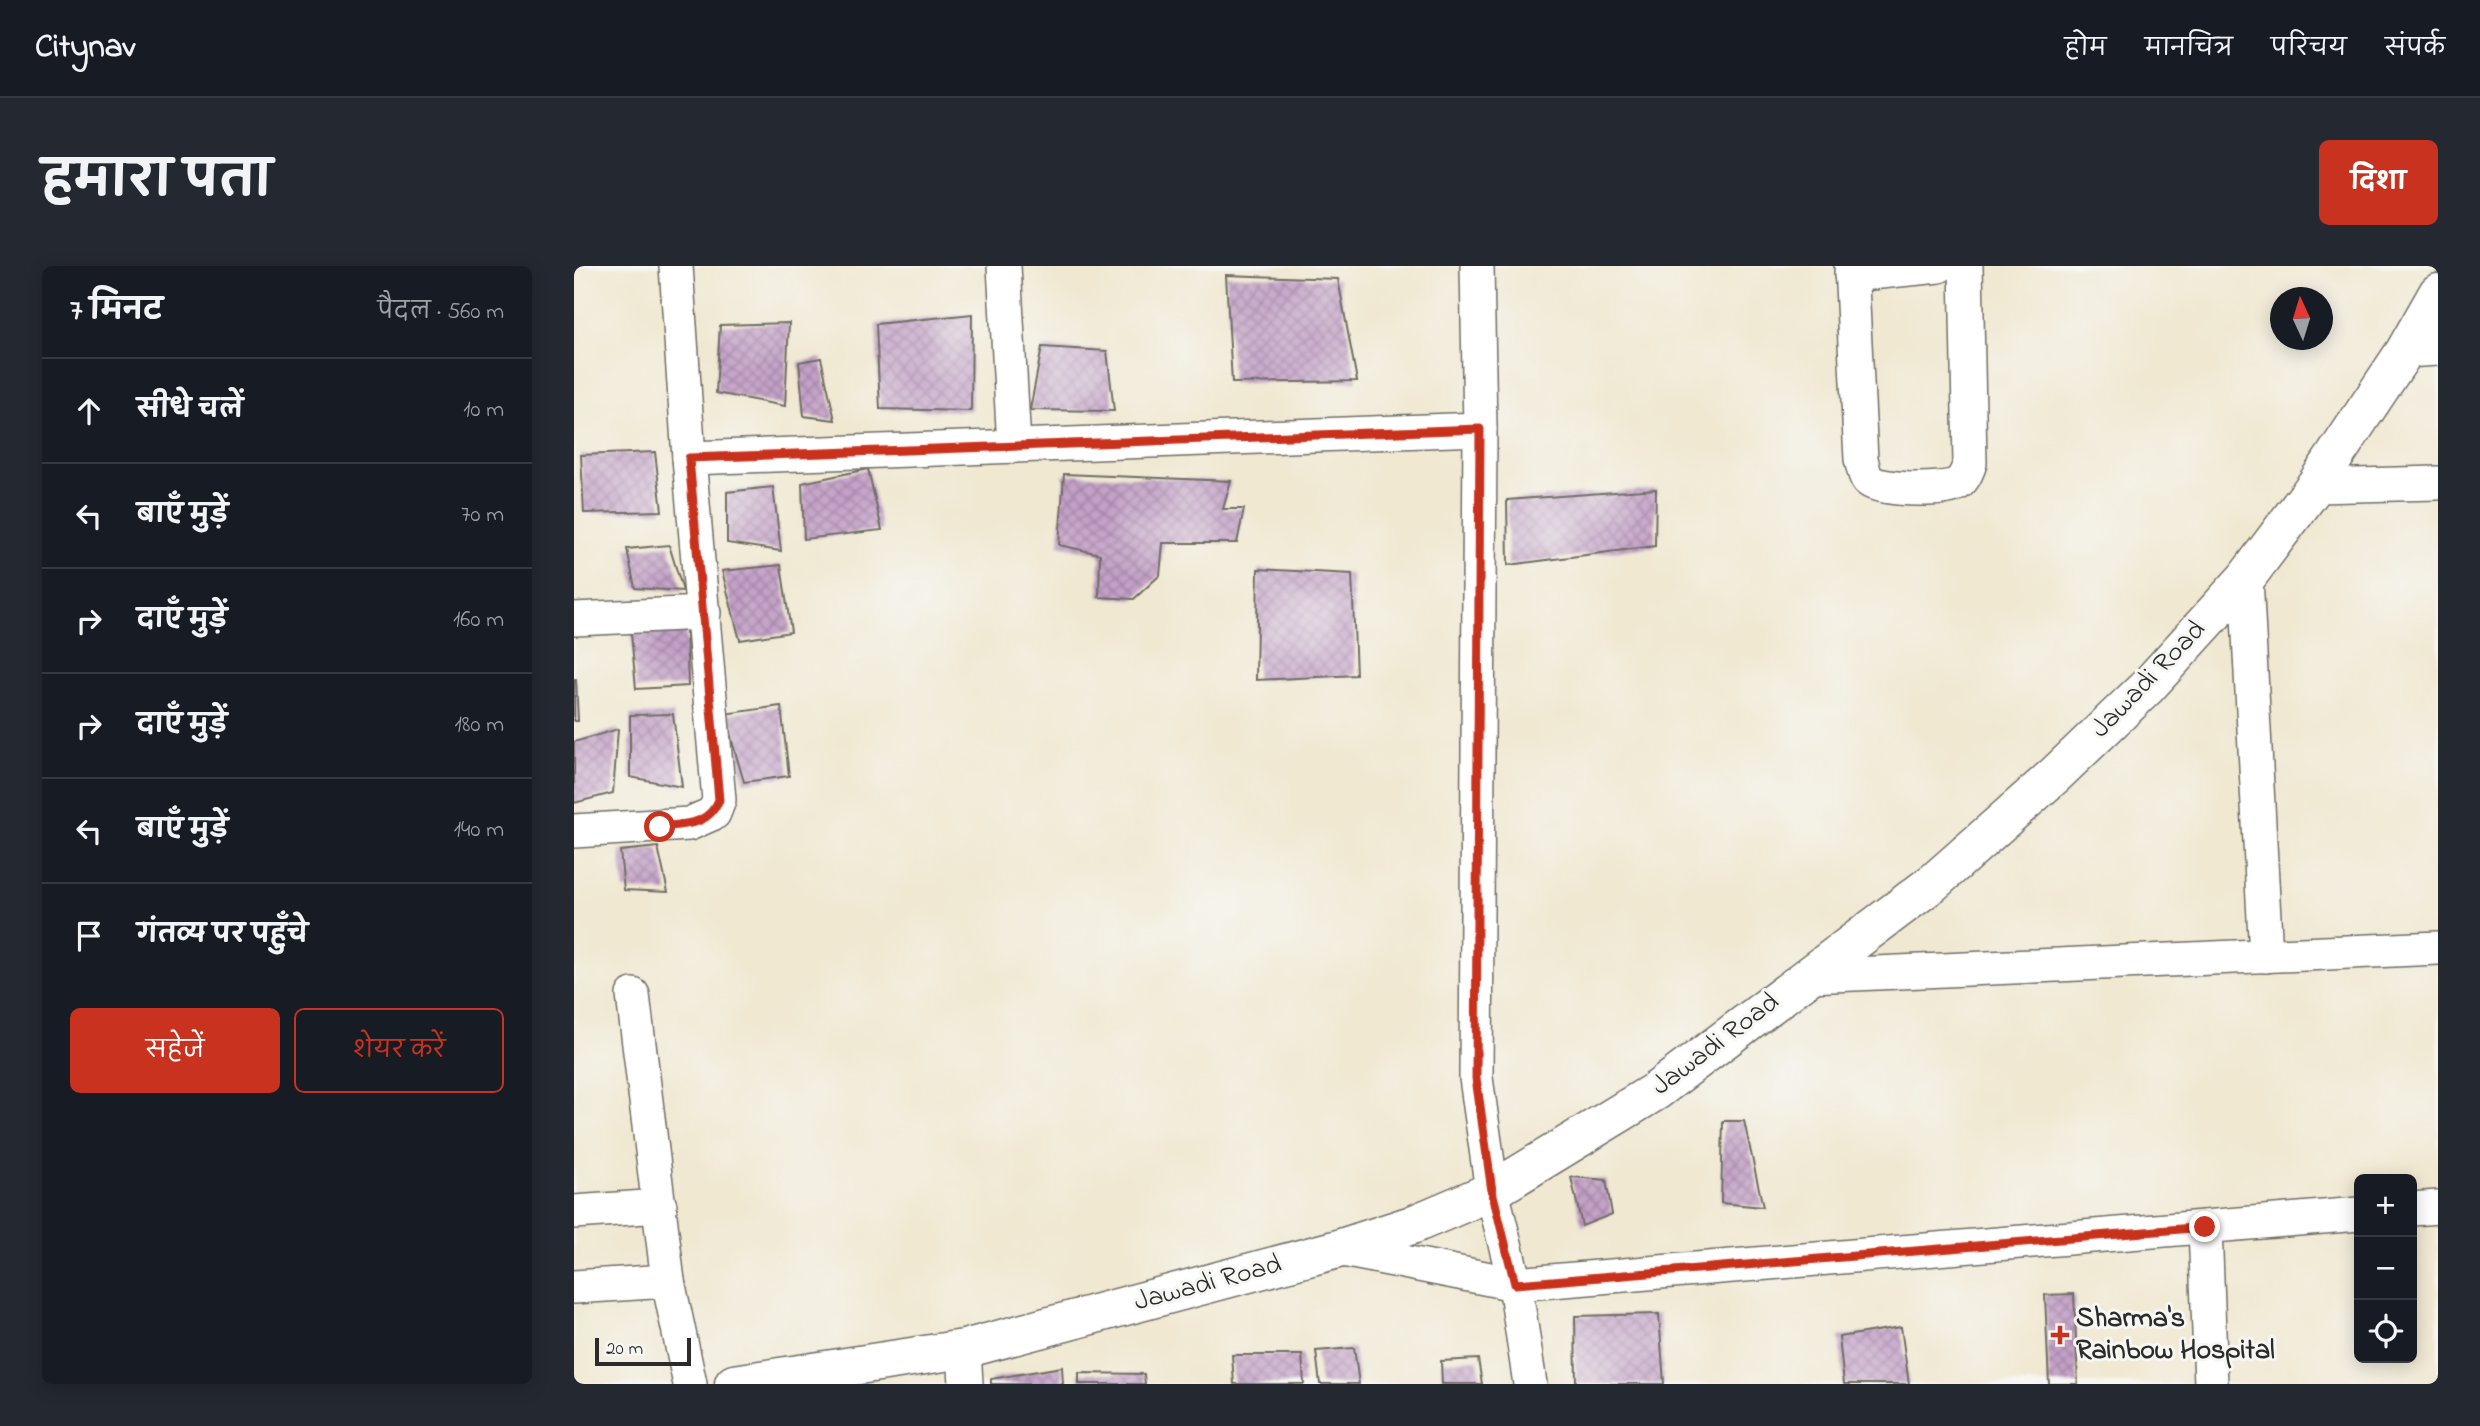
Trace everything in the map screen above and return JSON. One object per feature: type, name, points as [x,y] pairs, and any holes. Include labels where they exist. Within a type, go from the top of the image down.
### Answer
[{"type":"street","points":[[574,831],[689,824],[714,813],[719,800],[689,458],[676,266]]},
{"type":"street","points":[[1004,266],[1014,446]]},
{"type":"street","points":[[1476,266],[1480,429],[1478,1092],[1492,1191],[1515,1284],[1530,1384]]},
{"type":"street","points":[[1939,266],[1851,271],[1861,459],[1866,478],[1873,484],[1944,489],[1958,484],[1966,473],[1969,463],[1966,266]]},
{"type":"street","name":"Jawadi Road","points":[[734,1384],[965,1367],[1338,1249],[1412,1225],[1492,1191],[1656,1091],[1934,881],[2055,775],[2147,687],[2246,578],[2421,350],[2438,293]]},
{"type":"street","points":[[689,458],[1480,429]]},
{"type":"street","points":[[2315,486],[2438,483]]},
{"type":"street","points":[[2246,578],[2266,956]]},
{"type":"street","points":[[574,619],[704,613]]},
{"type":"street","points":[[1809,976],[2438,948]]},
{"type":"street","points":[[633,995],[668,1280],[690,1384]]},
{"type":"street","points":[[574,1212],[660,1206]]},
{"type":"street","points":[[2417,1209],[2438,1207]]},
{"type":"street","points":[[1338,1249],[1515,1284],[2354,1214]]},
{"type":"street","points":[[2205,1227],[2211,1384]]},
{"type":"street","points":[[574,1287],[668,1280]]},
{"type":"building","points":[[1226,275],[1338,279],[1357,381],[1232,383]]},
{"type":"building","points":[[972,314],[971,411],[880,409],[876,324]]},
{"type":"building","points":[[789,323],[785,406],[716,393],[720,325]]},
{"type":"building","points":[[1042,347],[1107,351],[1114,411],[1030,410]]},
{"type":"building","points":[[821,358],[835,420],[804,416],[799,362]]},
{"type":"building","points":[[655,452],[662,511],[584,513],[581,455]]},
{"type":"building","points":[[868,469],[882,530],[804,539],[802,483]]},
{"type":"building","points":[[1064,474],[1231,481],[1223,509],[1244,509],[1237,543],[1163,543],[1160,575],[1134,599],[1099,597],[1100,554],[1059,545]]},
{"type":"building","points":[[773,487],[781,551],[727,543],[727,492]]},
{"type":"building","points":[[1656,489],[1655,546],[1508,565],[1507,500]]},
{"type":"building","points":[[669,545],[683,591],[635,588],[627,549]]},
{"type":"building","points":[[781,565],[791,632],[740,640],[722,571]]},
{"type":"building","points":[[1258,569],[1352,574],[1356,675],[1256,680]]},
{"type":"building","points":[[686,630],[688,686],[636,689],[631,633]]},
{"type":"building","points":[[576,680],[578,721],[574,721]]},
{"type":"building","points":[[781,706],[789,776],[744,782],[724,714]]},
{"type":"building","points":[[673,714],[682,787],[630,777],[630,715]]},
{"type":"building","points":[[618,729],[613,793],[574,803],[574,742]]},
{"type":"building","points":[[658,847],[668,892],[624,890],[620,851]]},
{"type":"building","points":[[1723,1121],[1744,1121],[1763,1207],[1721,1203]]},
{"type":"building","points":[[1571,1177],[1606,1180],[1612,1214],[1582,1226]]},
{"type":"building","points":[[2074,1294],[2078,1384],[2049,1384],[2045,1295]]},
{"type":"building","points":[[1659,1314],[1664,1384],[1576,1384],[1575,1316]]},
{"type":"building","points":[[1901,1327],[1909,1384],[1844,1384],[1839,1337]]},
{"type":"building","points":[[1354,1348],[1359,1384],[1320,1384],[1316,1351]]},
{"type":"building","points":[[1232,1355],[1302,1355],[1304,1384],[1234,1384]]},
{"type":"building","points":[[1478,1359],[1482,1384],[1442,1384],[1441,1361]]},
{"type":"building","points":[[1062,1367],[1063,1384],[991,1384],[991,1379]]},
{"type":"building","points":[[1079,1373],[1144,1374],[1145,1384],[1079,1384]]},
{"type":"place","name":"Sharma's Rainbow Hospital","points":[[2060,1335]]},
{"type":"route","points":[[660,827],[689,824],[706,818],[714,813],[719,800],[689,458],[1480,429],[1476,1078],[1492,1191],[1515,1284],[2205,1227]]}]
